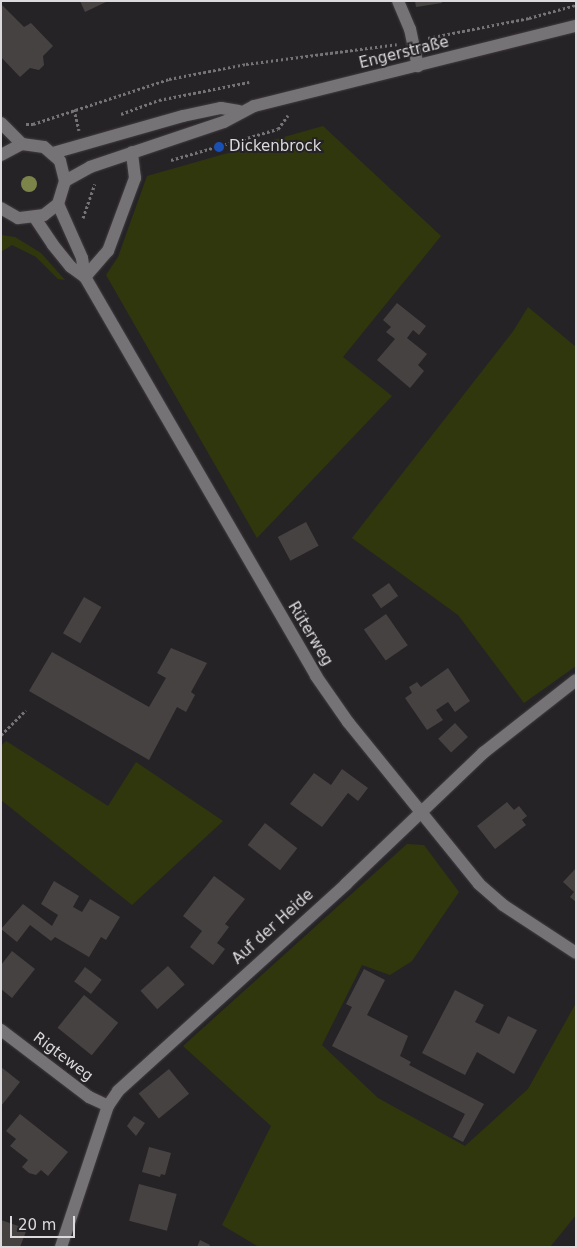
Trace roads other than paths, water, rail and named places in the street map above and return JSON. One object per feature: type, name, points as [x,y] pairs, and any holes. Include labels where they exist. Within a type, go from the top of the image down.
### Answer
[{"type":"street","points":[[398,1],[418,66]]},
{"type":"street","name":"Engerstraße","points":[[65,181],[90,167],[224,122],[239,111],[576,26]]},
{"type":"street","name":"Engerstraße","points":[[53,153],[183,116],[221,108],[239,111]]},
{"type":"street","points":[[2,124],[22,144]]},
{"type":"street","points":[[1,155],[22,144],[44,147],[53,153],[64,170],[65,181],[58,204],[36,218],[18,218],[2,210]]},
{"type":"street","points":[[85,277],[108,251],[135,178],[132,152]]},
{"type":"street","name":"Rüterweg","points":[[58,204],[70,235],[82,258],[85,277]]},
{"type":"street","name":"Rüterweg","points":[[36,218],[59,252],[85,277],[316,676],[348,722],[478,884],[503,905],[576,953]]},
{"type":"street","name":"Auf der Heide","points":[[61,1247],[108,1106],[118,1091],[483,753],[576,680]]},
{"type":"street","name":"Rigteweg","points":[[1,1030],[89,1097],[108,1106]]},
{"type":"place","name":"Dickenbrock","points":[[219,147]]}]
